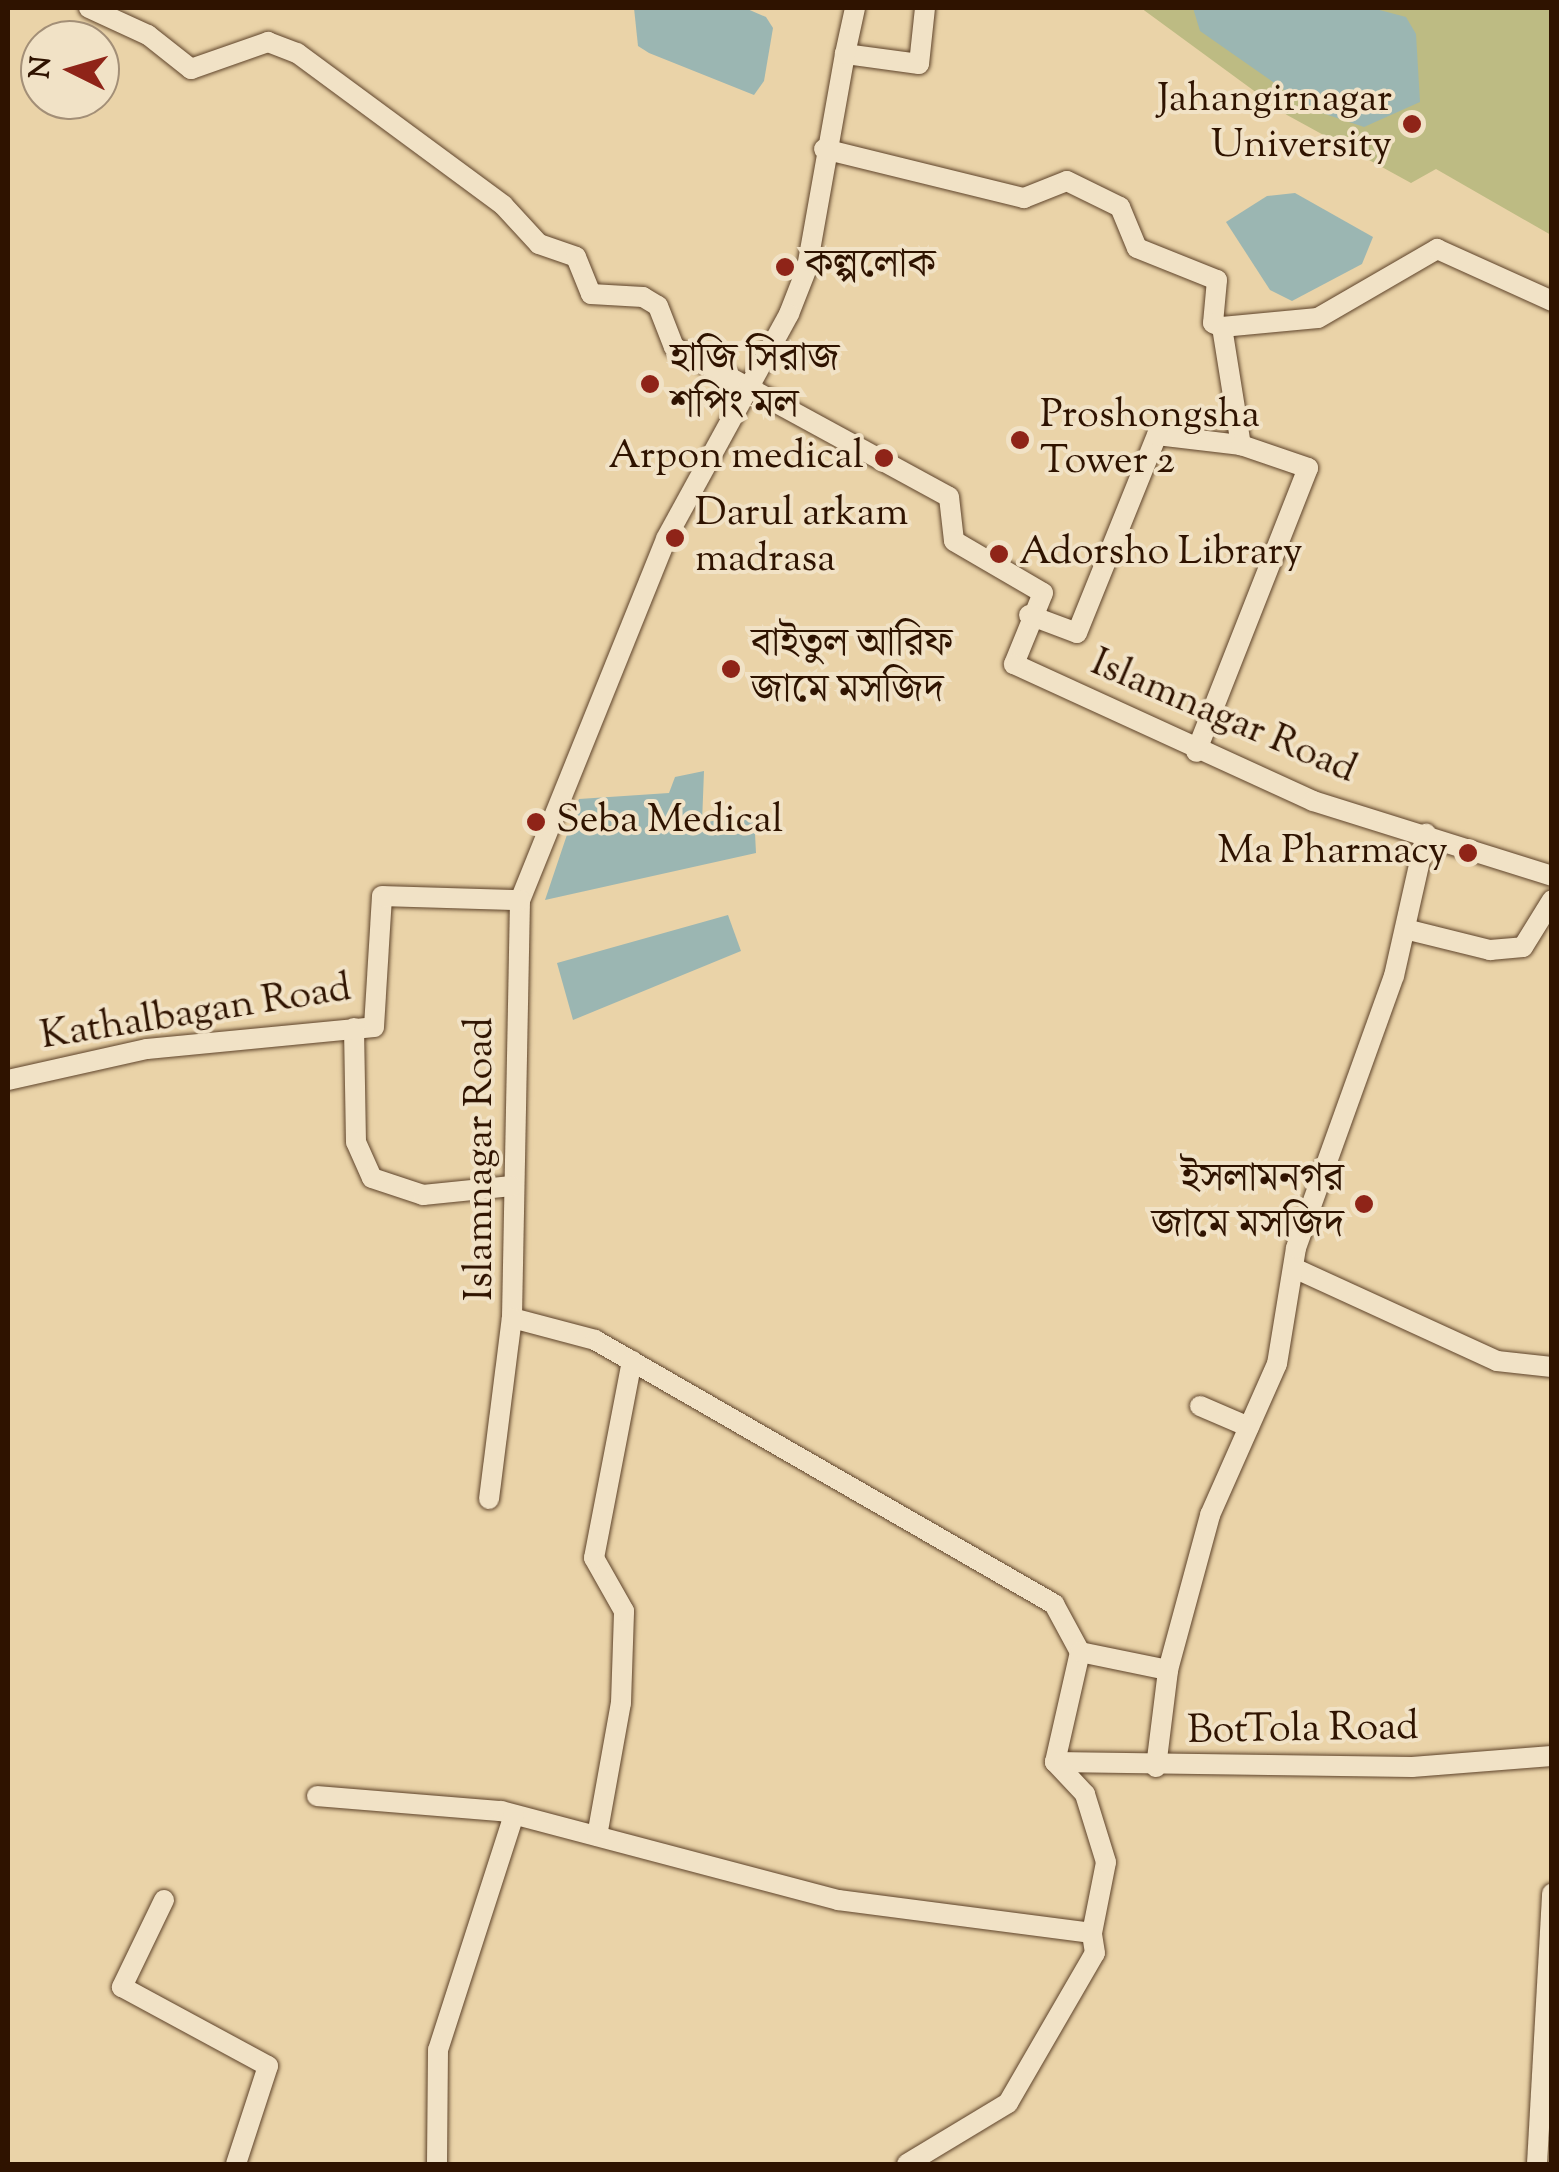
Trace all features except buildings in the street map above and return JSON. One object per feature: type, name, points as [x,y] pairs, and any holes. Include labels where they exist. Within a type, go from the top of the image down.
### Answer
[{"type":"street","points":[[89,8],[130,8]]},
{"type":"street","name":"Islamnagar Road","points":[[89,8],[148,35],[191,69],[268,42],[296,53],[504,205],[539,244],[576,256],[591,294],[642,296],[658,306],[674,347],[949,496],[954,541],[1043,593],[1029,615],[1014,664],[1196,752],[1552,876]]},
{"type":"street","name":"Islamnagar Road","points":[[855,8],[824,150],[807,268],[751,392],[666,539],[520,900],[512,1318],[596,1340],[1054,1604],[1080,1652]]},
{"type":"street","points":[[845,54],[919,64],[925,8]]},
{"type":"street","points":[[824,150],[1024,198],[1067,181],[1120,207],[1138,248],[1217,280],[1214,324],[1222,327],[1318,318],[1437,249],[1552,301]]},
{"type":"street","points":[[1222,327],[1241,445]]},
{"type":"street","points":[[1029,615],[1078,632],[1157,435],[1241,445],[1308,468],[1196,752]]},
{"type":"street","points":[[1156,1768],[1168,1670],[1210,1514],[1290,1326],[1294,1268],[1405,930],[1426,834]]},
{"type":"street","name":"Kathalbagan Road","points":[[8,1080],[148,1049],[374,1027],[382,896],[520,900]]},
{"type":"street","points":[[1405,930],[1490,950],[1523,947],[1552,900]]},
{"type":"street","points":[[354,1028],[356,1142],[372,1178],[424,1195],[512,1186]]},
{"type":"street","points":[[1294,1268],[1497,1360],[1552,1368]]},
{"type":"street","points":[[489,1499],[512,1318]]},
{"type":"street","points":[[596,1836],[620,1703],[624,1611],[594,1558],[632,1361]]},
{"type":"street","points":[[1200,1406],[1249,1426]]},
{"type":"street","points":[[908,2164],[1008,2103],[1095,1953],[1092,1933],[1106,1862],[1086,1794],[1054,1762],[1080,1652],[1168,1670]]},
{"type":"street","name":"BotTola Road","points":[[1054,1762],[1156,1768],[1552,1756]]},
{"type":"street","points":[[317,1796],[514,1816],[838,1900],[1092,1933]]},
{"type":"street","points":[[436,2164],[438,2050],[514,1816]]},
{"type":"street","points":[[1535,2162],[1552,1893]]},
{"type":"street","points":[[164,1900],[122,1987],[268,2066],[236,2164]]},
{"type":"shaded area","name":"Jahangirnagar University","points":[[1141,8],[1551,8],[1551,235],[1436,169],[1411,183],[1287,115]]},
{"type":"water","points":[[634,8],[745,8],[766,17],[773,28],[764,81],[754,95],[649,53],[638,46]]},
{"type":"water","points":[[1193,8],[1372,8],[1406,17],[1416,34],[1420,102],[1364,127],[1313,110],[1200,31]]},
{"type":"water","points":[[1295,193],[1373,237],[1362,264],[1292,301],[1270,290],[1226,222],[1267,196]]},
{"type":"water","points":[[704,771],[702,823],[754,813],[756,853],[545,900],[579,799],[669,793],[675,777]]},
{"type":"water","points":[[728,915],[741,951],[573,1020],[557,963]]},
{"type":"place","name":"Jahangirnagar University","points":[[1412,124]]},
{"type":"place","name":"কল্পলোক","points":[[785,267]]},
{"type":"place","name":"হাজি সিরাজ শপিং মল","points":[[650,384]]},
{"type":"place","name":"Proshongsha Tower 2","points":[[1020,440]]},
{"type":"place","name":"Arpon medical","points":[[884,458]]},
{"type":"place","name":"Darul arkam madrasa","points":[[675,538]]},
{"type":"place","name":"Adorsho Library","points":[[999,554]]},
{"type":"place","name":"বাইতুল আরিফ জামে মসজিদ","points":[[731,669]]},
{"type":"place","name":"Seba Medical","points":[[536,822]]},
{"type":"place","name":"Ma Pharmacy","points":[[1468,853]]},
{"type":"place","name":"ইসলামনগর জামে মসজিদ","points":[[1364,1204]]}]
